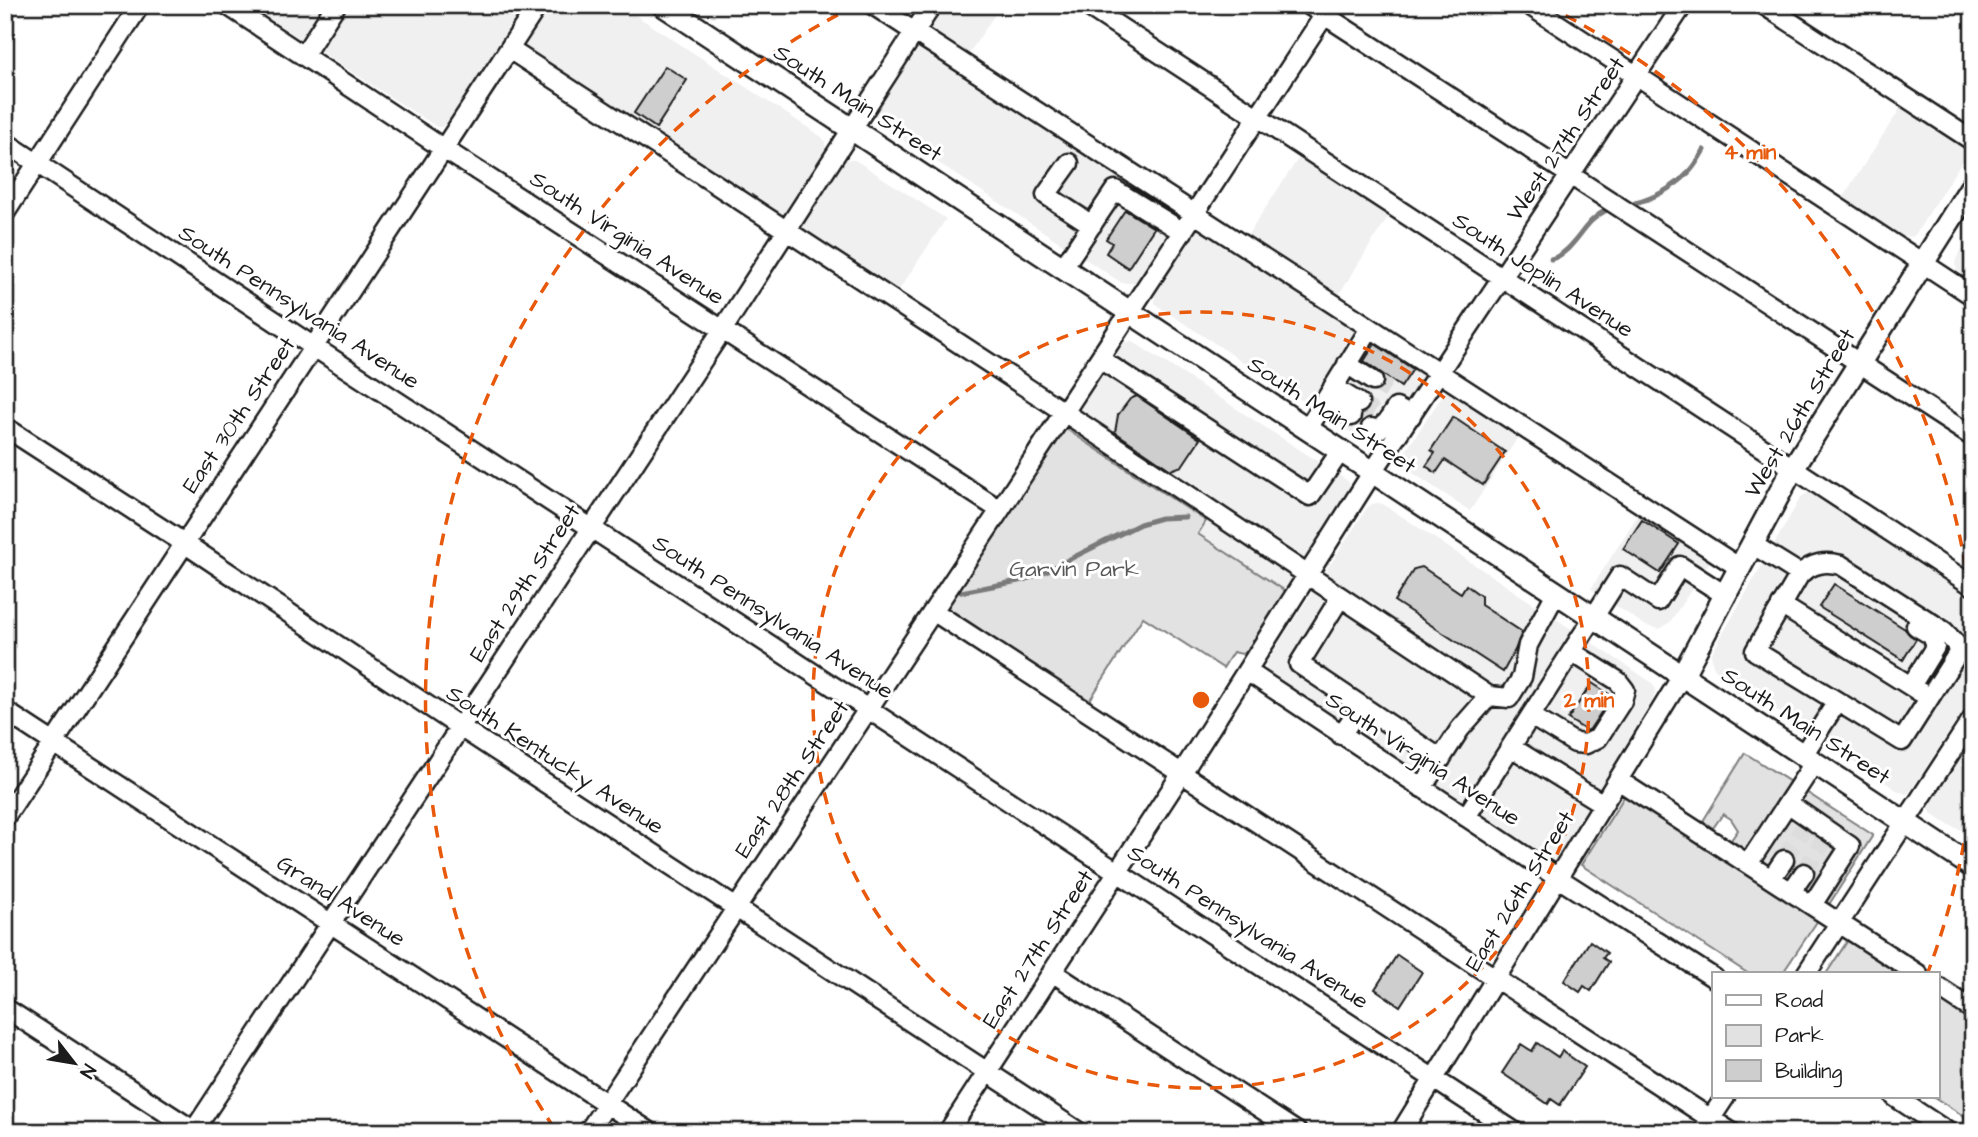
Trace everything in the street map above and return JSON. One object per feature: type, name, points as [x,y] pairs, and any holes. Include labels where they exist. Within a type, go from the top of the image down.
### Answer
[{"type":"main road","name":"South Main Street","points":[[663,5],[1973,867]]},
{"type":"main road","name":"West 26th Street","points":[[1682,676],[1793,468],[1973,184]]},
{"type":"street","points":[[5,213],[140,5]]},
{"type":"street","name":"South Virginia Avenue","points":[[227,5],[1000,510]]},
{"type":"street","points":[[303,55],[335,5]]},
{"type":"street","name":"East 30th Street","points":[[5,817],[538,5]]},
{"type":"street","points":[[873,5],[1740,568]]},
{"type":"street","name":"East 29th Street","points":[[194,1131],[723,329],[932,5]]},
{"type":"street","name":"South Joplin Avenue","points":[[1086,5],[1973,586]]},
{"type":"street","points":[[1309,5],[1328,10],[1571,176],[1973,437]]},
{"type":"street","points":[[1529,5],[1973,296]]},
{"type":"street","name":"West 27th Street","points":[[1372,474],[1389,412],[1439,373],[1683,5]]},
{"type":"street","points":[[1764,5],[1973,141]]},
{"type":"street","name":"East 28th Street","points":[[588,1132],[1328,10]]},
{"type":"street","points":[[509,49],[1065,412],[1489,696],[1509,698],[1522,677],[1528,645],[1556,593]]},
{"type":"street","name":"South Pennsylvania Avenue","points":[[5,142],[1516,1132]]},
{"type":"street","points":[[1069,163],[1046,195],[1092,225]]},
{"type":"street","points":[[1062,269],[1115,190],[1182,232]]},
{"type":"street","points":[[1307,430],[1370,328]]},
{"type":"street","points":[[1100,359],[1310,496],[1340,452]]},
{"type":"street","points":[[1337,382],[1362,398],[1337,382]]},
{"type":"street","name":"South Kentucky Avenue","points":[[5,426],[1079,1132]]},
{"type":"street","name":"East 27th Street","points":[[948,1132],[1182,773],[1372,474]]},
{"type":"street","points":[[1752,544],[1800,573]]},
{"type":"street","points":[[1830,562],[1841,565],[1944,631],[1956,643],[1958,653],[1902,741],[1755,651],[1800,573],[1818,564],[1830,562]]},
{"type":"street","points":[[1818,564],[1931,635],[1935,647],[1911,686]]},
{"type":"street","points":[[1466,817],[1620,576],[1658,601],[1680,566],[1725,595]]},
{"type":"street","points":[[1340,598],[1299,664],[1441,758]]},
{"type":"street","points":[[1781,605],[1929,698]]},
{"type":"street","points":[[933,611],[1495,978],[1707,1125],[1731,1132]]},
{"type":"street","points":[[1531,716],[1574,743],[1586,744],[1598,738],[1622,701],[1625,690],[1618,681],[1572,652]]},
{"type":"street","name":"South Virginia Avenue","points":[[1247,671],[1558,878],[1712,977]]},
{"type":"street","name":"East 26th Street","points":[[1401,1132],[1682,676]]},
{"type":"street","points":[[1422,788],[1460,729],[1489,696]]},
{"type":"street","points":[[1748,864],[1789,804],[1808,759],[1838,702]]},
{"type":"street","points":[[1341,735],[1361,706]]},
{"type":"street","name":"Grand Avenue","points":[[5,711],[650,1132]]},
{"type":"street","points":[[1807,972],[1971,723]]},
{"type":"street","points":[[1511,747],[1603,804]]},
{"type":"street","points":[[1618,780],[1915,972]]},
{"type":"street","points":[[1789,804],[1807,823],[1826,836],[1850,846],[1812,905]]},
{"type":"street","points":[[1771,879],[1783,860]]},
{"type":"street","points":[[1791,892],[1804,873]]},
{"type":"street","points":[[1052,972],[1297,1132]]},
{"type":"street","points":[[1940,988],[1973,1010]]},
{"type":"street","points":[[5,1008],[194,1131]]},
{"type":"street","points":[[1707,1125],[1724,1098]]},
{"type":"street","points":[[1897,1098],[1948,1132]]},
{"type":"shaded area","points":[[248,5],[525,5],[446,124],[437,127]]},
{"type":"shaded area","points":[[549,5],[620,5],[822,137],[826,151],[775,229],[513,60]]},
{"type":"shaded area","points":[[946,5],[1001,5],[966,58],[1188,206],[1135,283],[1122,283],[878,121],[876,114]]},
{"type":"shaded area","points":[[1909,95],[1973,144],[1915,235],[1911,237],[1903,236],[1843,197]]},
{"type":"shaded area","points":[[1300,156],[1390,214],[1336,299],[1437,366],[1381,446],[1369,444],[1155,303],[1158,288],[1206,214],[1245,239]]},
{"type":"shaded area","points":[[847,159],[855,160],[946,219],[895,296],[798,232]]},
{"type":"shaded area","points":[[1973,232],[1973,281],[1958,271],[1955,265]]},
{"type":"shaded area","points":[[1132,341],[1348,481],[1353,490],[1287,592],[1197,534],[1205,521],[1066,429],[1121,345]]},
{"type":"shaded area","points":[[1454,378],[1526,425],[1470,511],[1407,469],[1402,462],[1403,455]]},
{"type":"shaded area","points":[[1811,491],[1820,494],[1973,595],[1973,696],[1907,794],[1898,791],[1715,669],[1713,665],[1711,655],[1714,649],[1801,497]]},
{"type":"shaded area","points":[[1646,502],[1718,549],[1670,622],[1660,629],[1646,626],[1591,589]]},
{"type":"shaded area","points":[[1378,503],[1654,686],[1656,690],[1653,699],[1559,857],[1549,858],[1266,671],[1266,663],[1367,508]]},
{"type":"shaded area","points":[[1973,735],[1973,837],[1945,823],[1931,813],[1928,805]]},
{"type":"green space","name":"Garvin Park","points":[[1066,429],[1206,521],[1198,534],[1287,592],[1246,652],[1233,652],[1223,668],[1143,617],[1084,709],[942,614]]},
{"type":"green space","points":[[1745,753],[1873,835],[1828,906],[1731,840],[1738,830],[1731,819],[1723,814],[1713,828],[1703,821]]},
{"type":"green space","points":[[1629,789],[1822,914],[1783,972],[1746,972],[1581,865]]},
{"type":"green space","points":[[1852,934],[1909,972],[1827,972]]},
{"type":"green space","points":[[1940,992],[1973,1014],[1973,1122],[1936,1098],[1940,1098]]},
{"type":"building","points":[[665,66],[687,80],[656,128],[634,113]]},
{"type":"building","points":[[1125,210],[1154,228],[1128,268],[1106,253],[1112,243],[1106,239]]},
{"type":"building","points":[[1375,344],[1413,369],[1401,387],[1364,361]]},
{"type":"building","points":[[1137,396],[1200,439],[1182,466],[1171,470],[1115,432],[1118,415],[1130,399]]},
{"type":"building","points":[[1453,417],[1505,452],[1483,485],[1445,460],[1436,473],[1426,466],[1435,453],[1431,450]]},
{"type":"building","points":[[1642,520],[1679,544],[1660,573],[1623,549]]},
{"type":"building","points":[[1422,567],[1461,593],[1466,585],[1481,596],[1481,605],[1522,632],[1503,672],[1394,601],[1414,569]]},
{"type":"building","points":[[1834,584],[1905,629],[1916,639],[1903,660],[1819,607]]},
{"type":"building","points":[[1592,683],[1612,696],[1587,731],[1568,719]]},
{"type":"building","points":[[1590,941],[1607,953],[1603,958],[1609,962],[1591,991],[1584,986],[1580,992],[1564,981]]},
{"type":"building","points":[[1397,955],[1422,972],[1400,1006],[1375,989]]},
{"type":"building","points":[[1537,1043],[1558,1057],[1562,1051],[1585,1067],[1560,1105],[1551,1099],[1548,1104],[1502,1073],[1521,1044],[1532,1051]]},
{"type":"waterway","points":[[1635,203],[1657,195],[1677,183],[1693,168],[1704,150]]},
{"type":"waterway","points":[[1551,259],[1573,244],[1590,222],[1605,211]]},
{"type":"waterway","points":[[961,592],[1024,580],[1140,524],[1161,518],[1185,517]]},
{"type":"tunnel","points":[[1373,381],[1392,392]]},
{"type":"tunnel","points":[[1359,403],[1378,416]]},
{"type":"tunnel","points":[[1784,860],[1804,827]]},
{"type":"tunnel","points":[[1804,873],[1823,841]]}]
